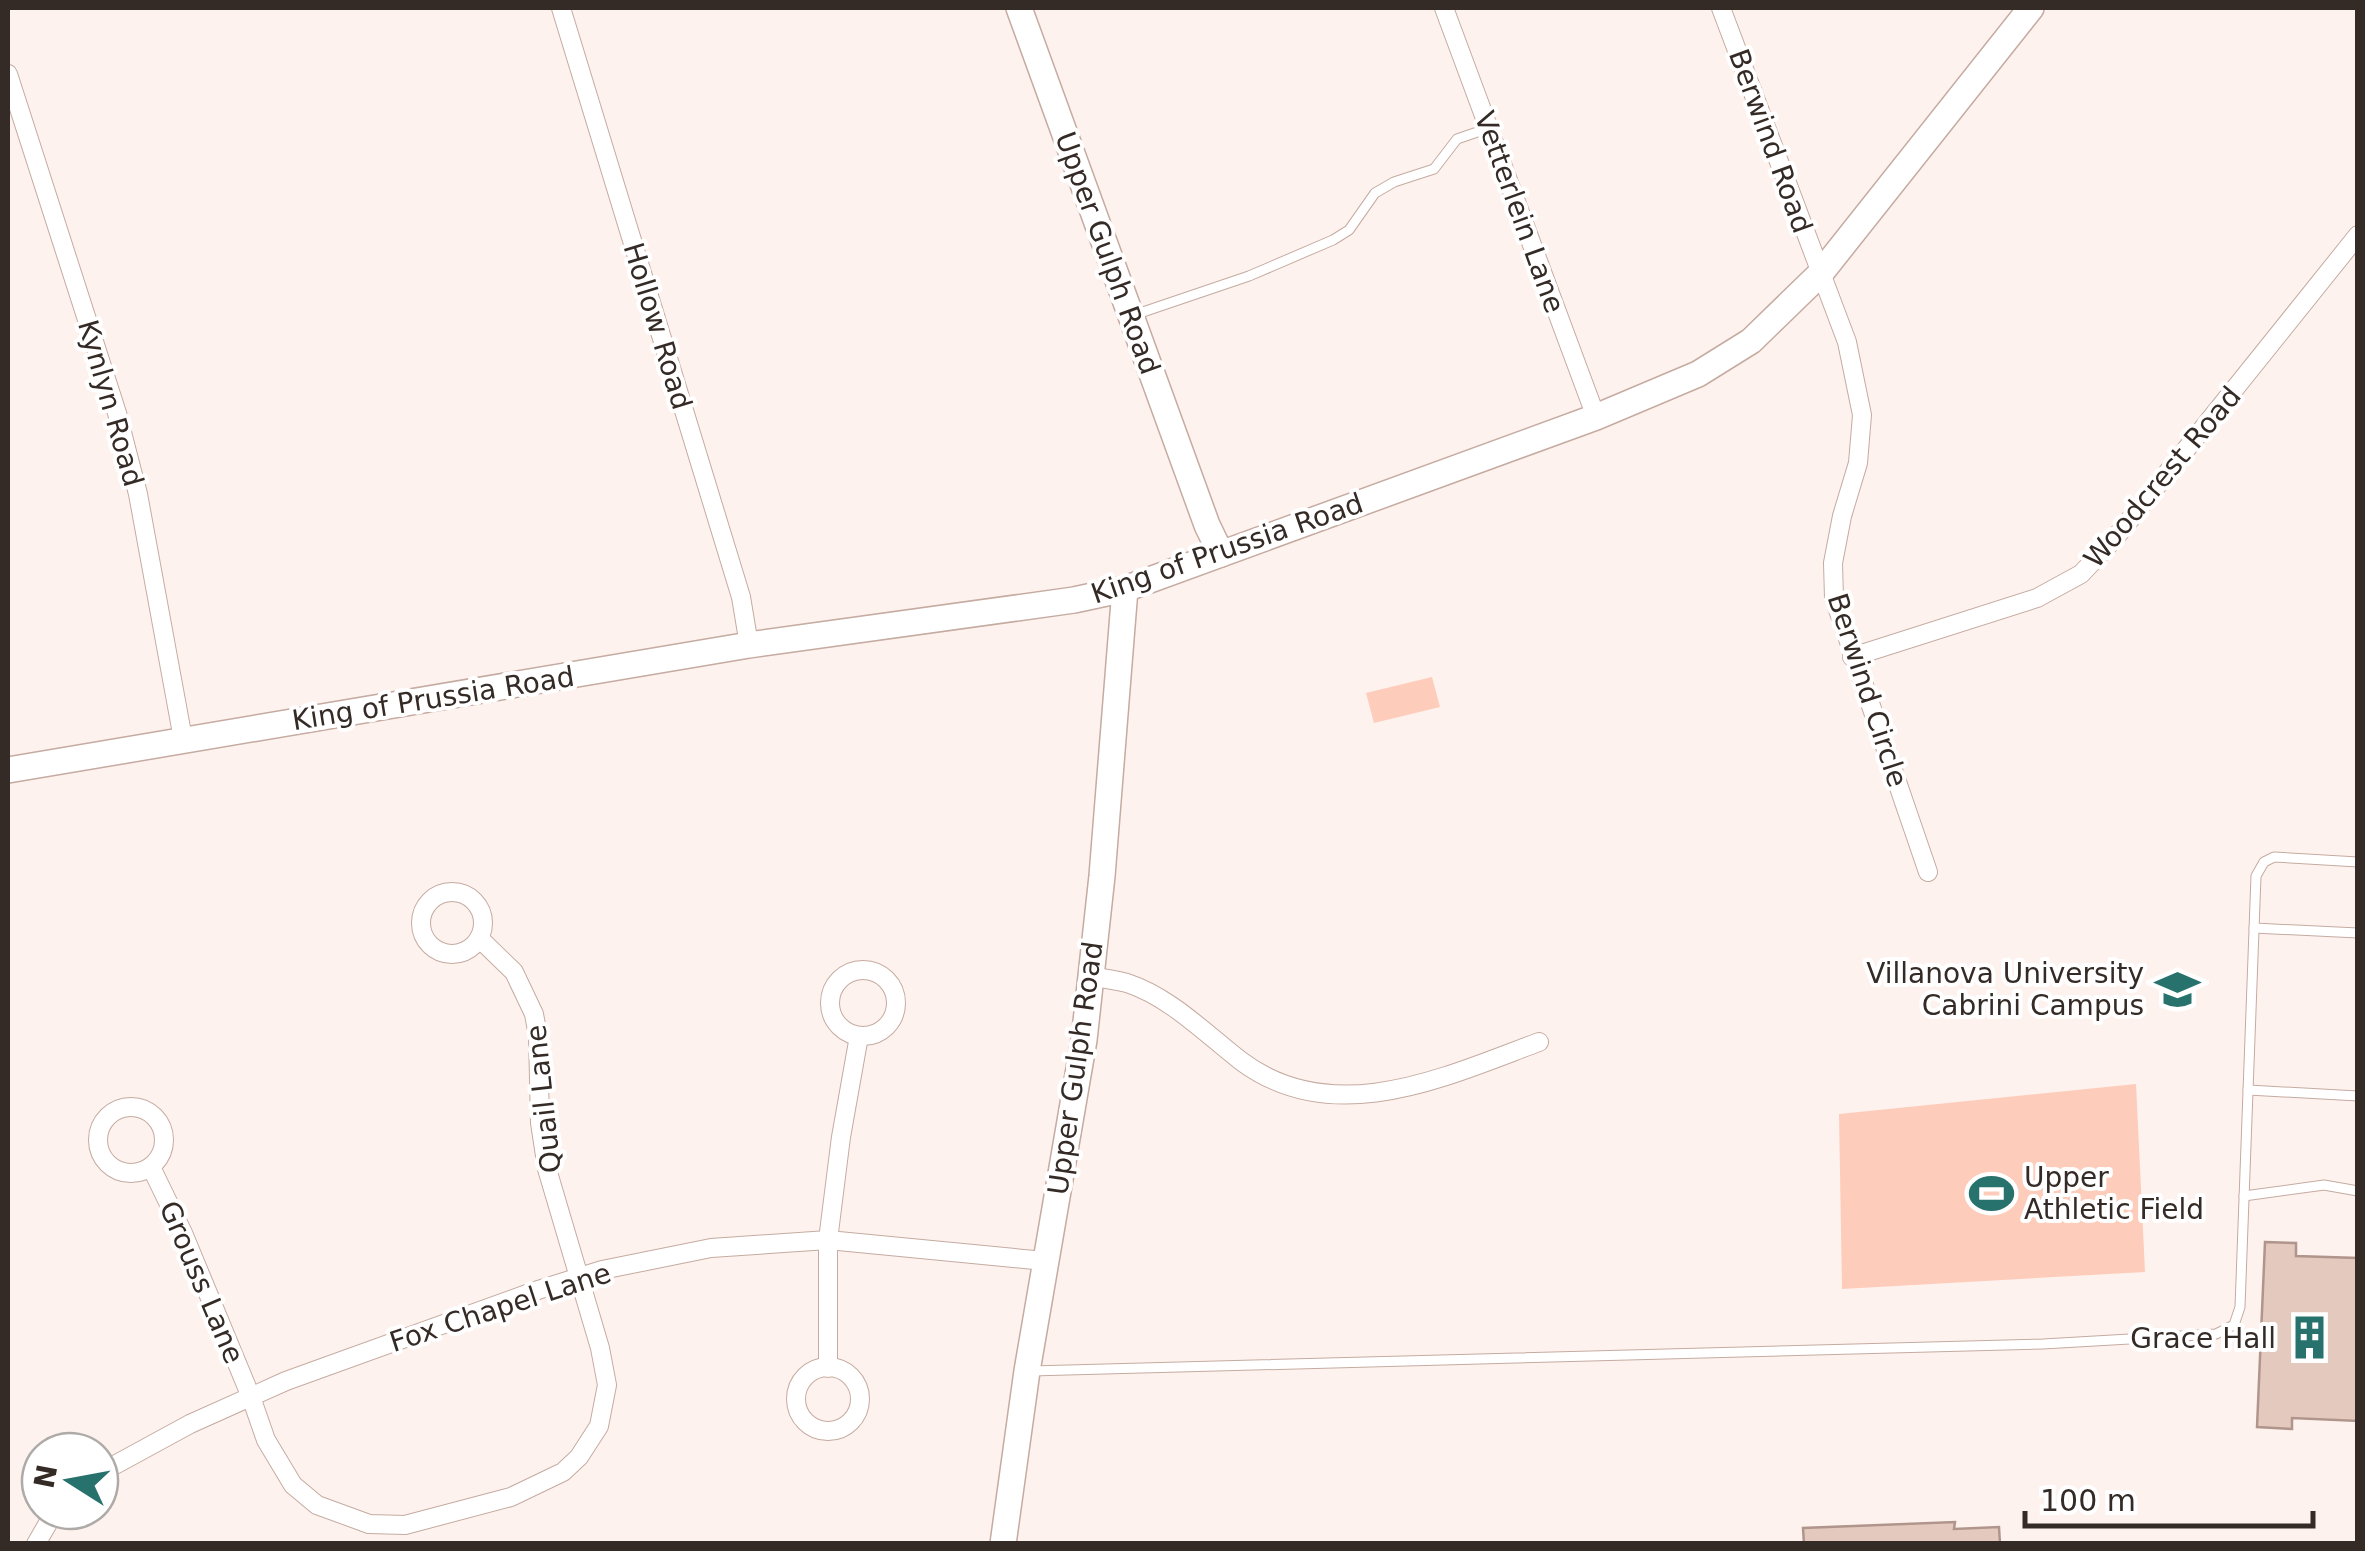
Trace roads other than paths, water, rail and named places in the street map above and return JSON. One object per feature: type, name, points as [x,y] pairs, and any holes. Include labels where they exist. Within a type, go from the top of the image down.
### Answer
[{"type":"street","name":"Hollow Road","points":[[561,8],[741,597],[749,645]]},
{"type":"street","name":"Upper Gulph Road","points":[[1018,8],[1207,525],[1221,554]]},
{"type":"street","name":"Vetterlein Lane","points":[[1444,8],[1596,417]]},
{"type":"street","name":"Berwind Road","points":[[1722,8],[1820,274]]},
{"type":"street","name":"King of Prussia Road","points":[[8,770],[749,645],[1074,600],[1125,589],[1596,417],[1698,374],[1751,341],[1820,274],[2031,8]]},
{"type":"street","name":"Kynlyn Road","points":[[8,74],[117,413],[138,494],[183,740]]},
{"type":"street","name":"Woodcrest Road","points":[[1852,657],[2037,598],[2081,574],[2116,538],[2358,235]]},
{"type":"street","name":"Berwind Circle","points":[[1820,274],[1847,342],[1862,415],[1858,463],[1832,563],[1834,598],[1928,872]]},
{"type":"street","name":"Upper Gulph Road","points":[[1003,1544],[1027,1371],[1084,1040],[1102,876],[1125,589]]},
{"type":"street","name":"Quail Lane","points":[[251,1396],[266,1440],[294,1485],[316,1506],[348,1519],[386,1526],[406,1525],[521,1493],[563,1472],[579,1457],[599,1426],[607,1385],[548,1169],[540,1124],[534,1014],[514,972],[480,938]]},
{"type":"street","points":[[1089,976],[1128,984],[1148,993],[1246,1064],[1279,1083],[1315,1094],[1352,1096],[1438,1080],[1539,1042]]},
{"type":"street","points":[[828,1368],[828,1240],[840,1137],[859,1036]]},
{"type":"street","name":"Grouss Lane","points":[[151,1167],[251,1396]]},
{"type":"street","name":"Fox Chapel Lane","points":[[120,1462],[190,1424],[286,1381],[578,1276],[710,1248],[828,1240],[1045,1261]]},
{"type":"lane","points":[[1132,316],[1249,276],[1333,240],[1349,230],[1375,192],[1434,169],[1457,139],[1488,128]]},
{"type":"lane","points":[[1027,1371],[2044,1344],[2216,1334],[2234,1325],[2240,1307],[2256,876],[2264,862],[2274,857],[2358,862]]},
{"type":"lane","points":[[2254,928],[2358,933]]},
{"type":"lane","points":[[2248,1090],[2358,1096]]},
{"type":"lane","points":[[2244,1196],[2324,1185],[2358,1191]]},
{"type":"place","name":"Villanova University Cabrini Campus","points":[[2177,989]]},
{"type":"place","name":"Upper Athletic Field","points":[[1991,1193]]},
{"type":"place","name":"Grace Hall","points":[[2309,1338]]}]
